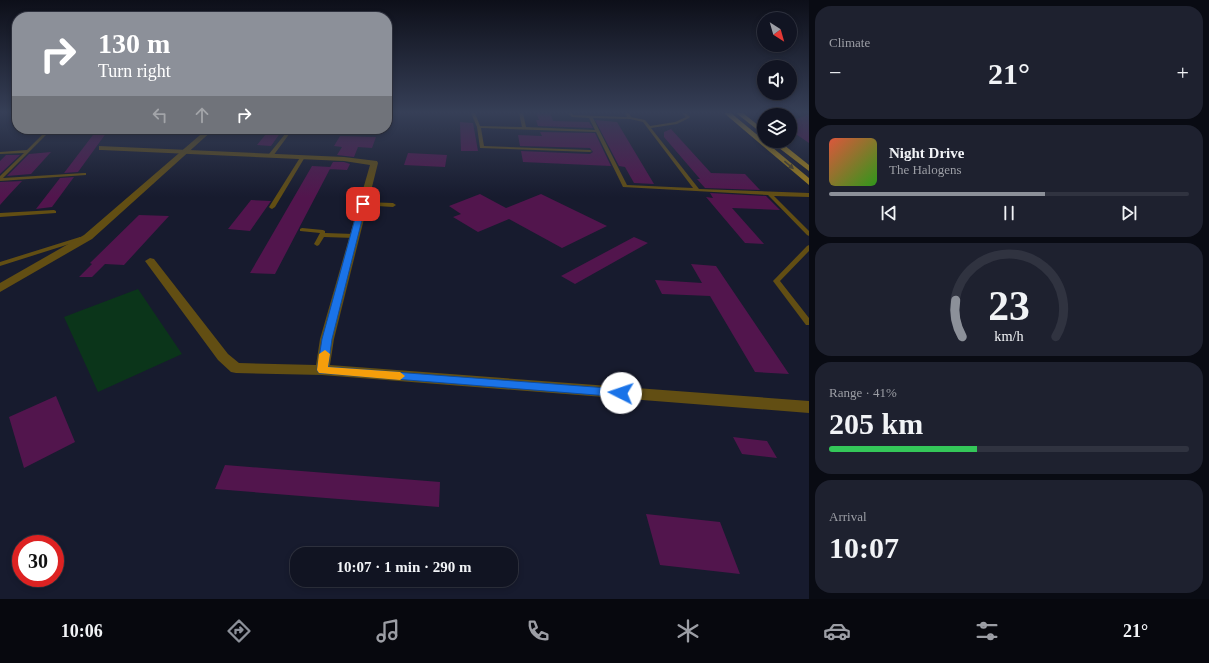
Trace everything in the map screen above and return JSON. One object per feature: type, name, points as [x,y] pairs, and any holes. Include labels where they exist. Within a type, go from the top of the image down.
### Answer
[{"type":"main road","points":[[760,141],[809,182]]},
{"type":"main road","points":[[783,148],[809,169]]},
{"type":"street","points":[[0,288],[88,236],[197,141]]},
{"type":"street","points":[[102,148],[271,155],[374,163],[327,339],[322,370]]},
{"type":"street","points":[[150,261],[223,357],[236,368],[322,370],[809,407]]},
{"type":"lane","points":[[0,179],[37,141]]},
{"type":"lane","points":[[271,155],[282,141]]},
{"type":"lane","points":[[481,141],[482,147],[590,151]]},
{"type":"lane","points":[[602,141],[625,186],[809,195]]},
{"type":"lane","points":[[659,141],[697,190]]},
{"type":"lane","points":[[0,153],[28,150]]},
{"type":"lane","points":[[272,207],[303,157]]},
{"type":"lane","points":[[0,179],[84,174]]},
{"type":"lane","points":[[769,194],[809,234]]},
{"type":"lane","points":[[363,204],[393,205]]},
{"type":"lane","points":[[0,215],[54,212]]},
{"type":"lane","points":[[302,230],[323,232],[322,235]]},
{"type":"lane","points":[[322,235],[354,236]]},
{"type":"lane","points":[[317,244],[322,235]]},
{"type":"lane","points":[[0,264],[88,236]]},
{"type":"lane","points":[[809,247],[776,281],[809,323]]},
{"type":"green space","points":[[138,289],[182,354],[98,392],[64,317]]},
{"type":"building","points":[[88,141],[101,141],[78,172],[64,173]]},
{"type":"building","points":[[260,141],[275,141],[271,146],[257,145]]},
{"type":"building","points":[[337,141],[375,141],[372,148],[358,147],[354,157],[337,155],[342,147],[334,146]]},
{"type":"building","points":[[461,141],[476,141],[478,151],[461,151]]},
{"type":"building","points":[[519,141],[599,141],[611,166],[523,162],[521,151],[590,154],[593,152],[590,148],[520,146]]},
{"type":"building","points":[[606,141],[628,141],[654,184],[634,183],[625,167],[619,166]]},
{"type":"building","points":[[667,141],[682,141],[711,173],[745,174],[760,190],[705,188],[697,179],[700,179]]},
{"type":"building","points":[[51,152],[31,174],[7,176],[29,154]]},
{"type":"building","points":[[408,153],[447,155],[445,167],[404,165]]},
{"type":"building","points":[[6,155],[20,155],[0,174],[0,161]]},
{"type":"building","points":[[333,162],[344,162],[350,164],[347,170],[329,169]]},
{"type":"building","points":[[312,166],[331,167],[275,274],[250,273]]},
{"type":"building","points":[[74,177],[52,207],[36,209],[60,178]]},
{"type":"building","points":[[22,181],[8,196],[0,205],[0,182]]},
{"type":"building","points":[[710,193],[766,196],[780,210],[732,208],[764,244],[745,243],[706,197],[713,198]]},
{"type":"building","points":[[480,194],[506,208],[541,194],[607,226],[562,248],[509,219],[478,232],[453,217],[461,214],[449,206]]},
{"type":"building","points":[[251,200],[271,201],[250,231],[228,229]]},
{"type":"building","points":[[139,215],[169,216],[124,265],[105,264],[92,277],[79,277],[92,264],[90,263]]},
{"type":"building","points":[[634,237],[648,243],[575,284],[561,276]]},
{"type":"building","points":[[691,264],[716,266],[789,374],[755,372],[710,296],[662,294],[655,280],[702,283]]},
{"type":"building","points":[[56,396],[75,442],[24,468],[9,417]]},
{"type":"building","points":[[733,437],[767,441],[777,458],[742,454]]},
{"type":"building","points":[[225,465],[440,482],[439,507],[215,489]]},
{"type":"building","points":[[646,514],[720,522],[740,574],[660,565]]},
{"type":"slow traffic","points":[[325,354],[322,370],[400,376]]},
{"type":"route","points":[[363,204],[327,339],[322,370],[621,393]]}]
